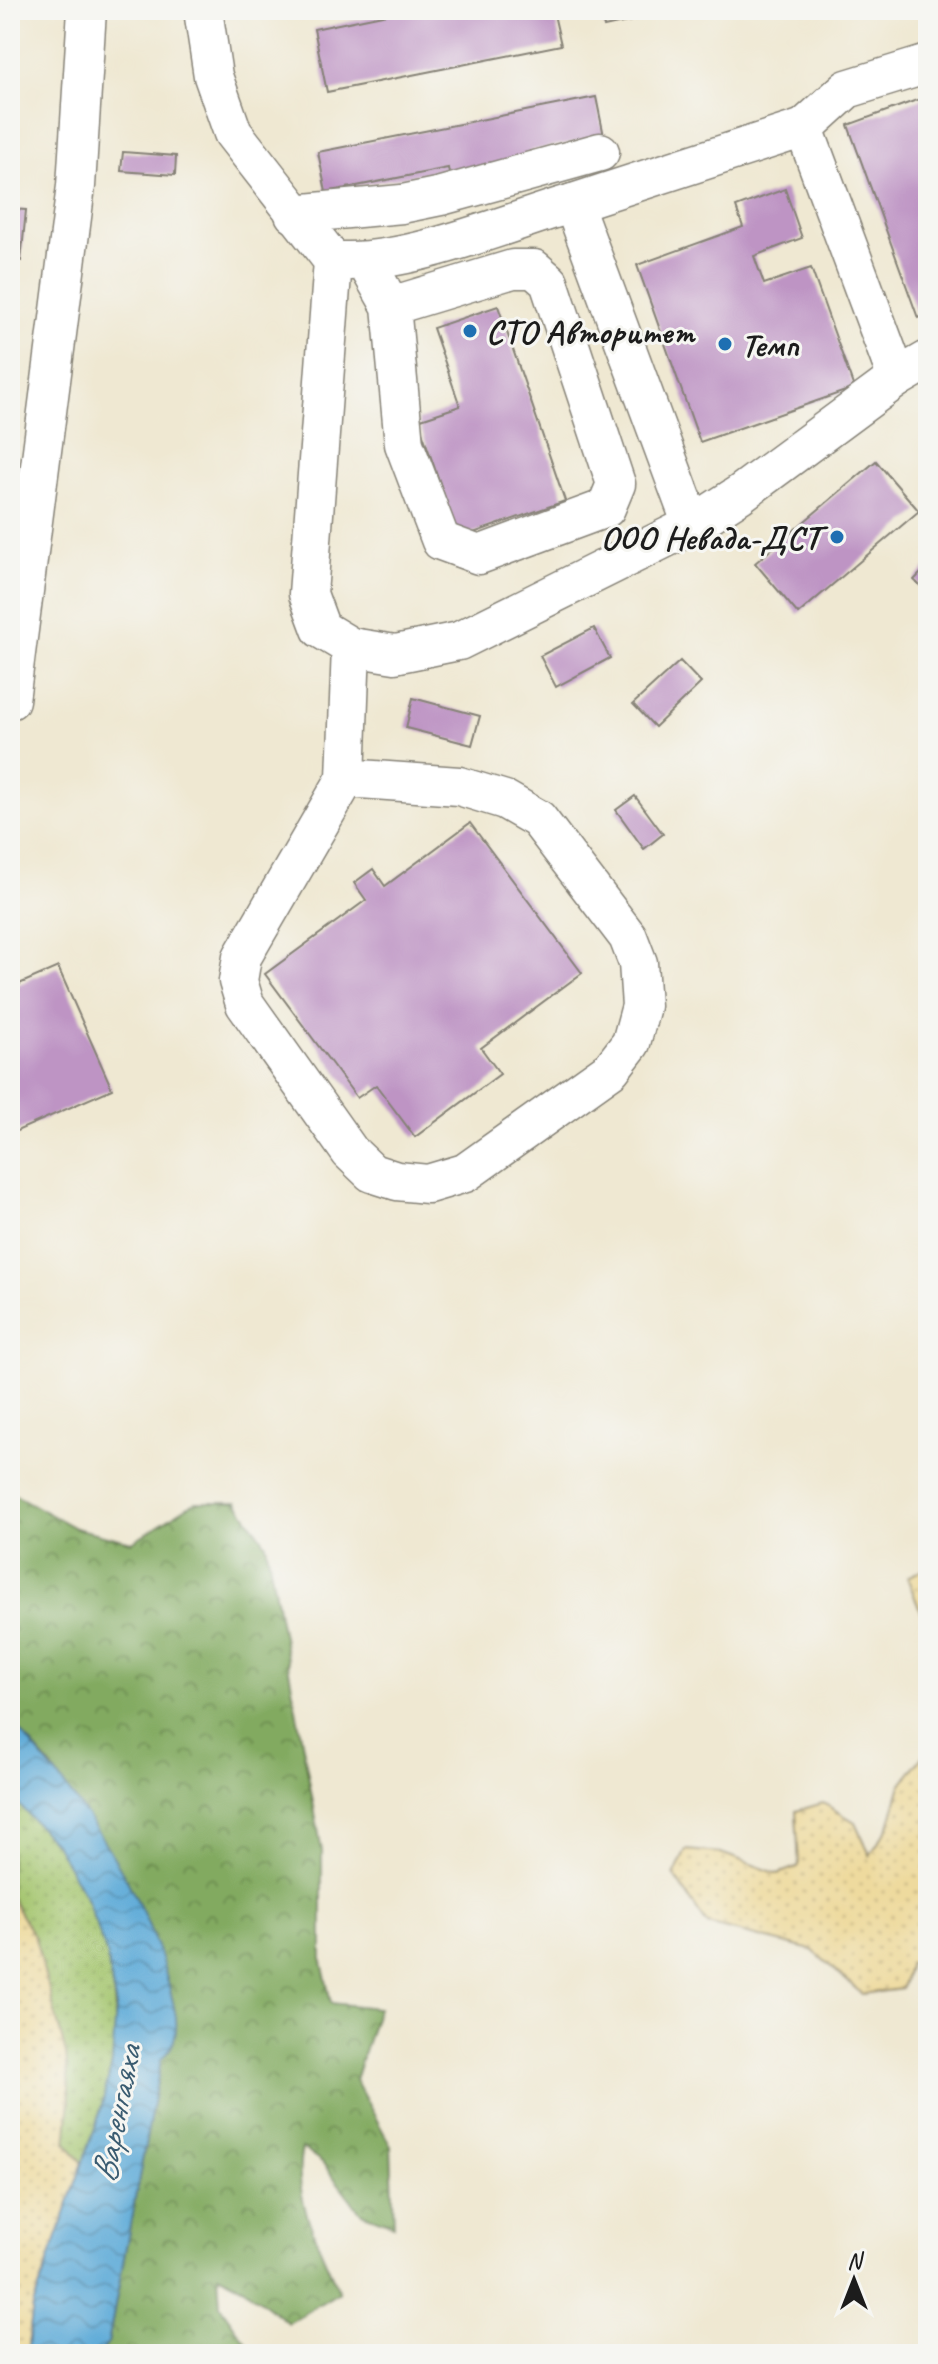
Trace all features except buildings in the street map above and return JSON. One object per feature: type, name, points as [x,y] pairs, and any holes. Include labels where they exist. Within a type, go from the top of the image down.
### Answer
[{"type":"lane","points":[[10,700],[76,186],[87,10]]},
{"type":"lane","points":[[203,10],[213,76],[233,133],[294,214],[349,262],[391,306],[404,444],[441,541],[479,555],[606,508],[616,484],[549,282],[534,269],[513,269],[391,306]]},
{"type":"lane","points":[[349,262],[573,203],[804,128],[847,89],[928,64]]},
{"type":"lane","points":[[349,262],[308,594],[321,629],[351,647],[395,654],[459,641],[692,525],[740,494],[912,369],[804,128]]},
{"type":"lane","points":[[294,214],[402,204],[600,152]]},
{"type":"lane","points":[[573,203],[692,525]]},
{"type":"lane","points":[[346,778],[459,786],[505,800],[538,819],[628,937],[638,963],[641,1006],[631,1043],[611,1069],[465,1173],[428,1184],[372,1173],[350,1152],[245,1004],[238,981],[242,957],[346,778],[351,647]]},
{"type":"green space","points":[[10,1492],[75,1528],[132,1542],[195,1502],[237,1502],[266,1544],[322,1851],[322,1962],[331,2003],[378,2008],[355,2080],[391,2146],[394,2225],[361,2213],[322,2162],[302,2148],[300,2185],[304,2203],[339,2292],[288,2323],[244,2288],[218,2275],[220,2305],[254,2354],[100,2354],[108,2343],[161,2060],[174,2041],[52,1767],[10,1720]]},
{"type":"green space","points":[[10,1795],[50,1838],[85,1893],[105,1949],[111,1978],[115,2036],[112,2064],[83,2163],[66,2143],[70,2100],[35,1939],[10,1896]]},
{"type":"sand","points":[[928,1567],[928,1631],[907,1577]]},
{"type":"sand","points":[[928,1749],[928,1966],[909,1963],[902,1989],[862,1994],[812,1950],[707,1924],[674,1876],[686,1850],[721,1853],[778,1874],[799,1866],[796,1811],[823,1803],[855,1822],[870,1855],[889,1826],[901,1785]]},
{"type":"sand","points":[[10,1897],[35,1938],[66,2054],[70,2100],[66,2143],[83,2163],[33,2306],[27,2354],[10,2354]]},
{"type":"water","name":"Варенгаяха","points":[[10,1720],[84,1811],[126,1878],[158,1949],[175,2013],[176,2033],[169,2051],[161,2060],[108,2343],[100,2354],[27,2354],[33,2306],[100,2113],[112,2063],[116,2007],[106,1953],[87,1900],[56,1845],[10,1795]]},
{"type":"place","name":"СТО Авторитет","points":[[470,331]]},
{"type":"place","name":"Темп","points":[[725,344]]},
{"type":"place","name":"ООО Невада-ДСТ","points":[[837,537]]}]
